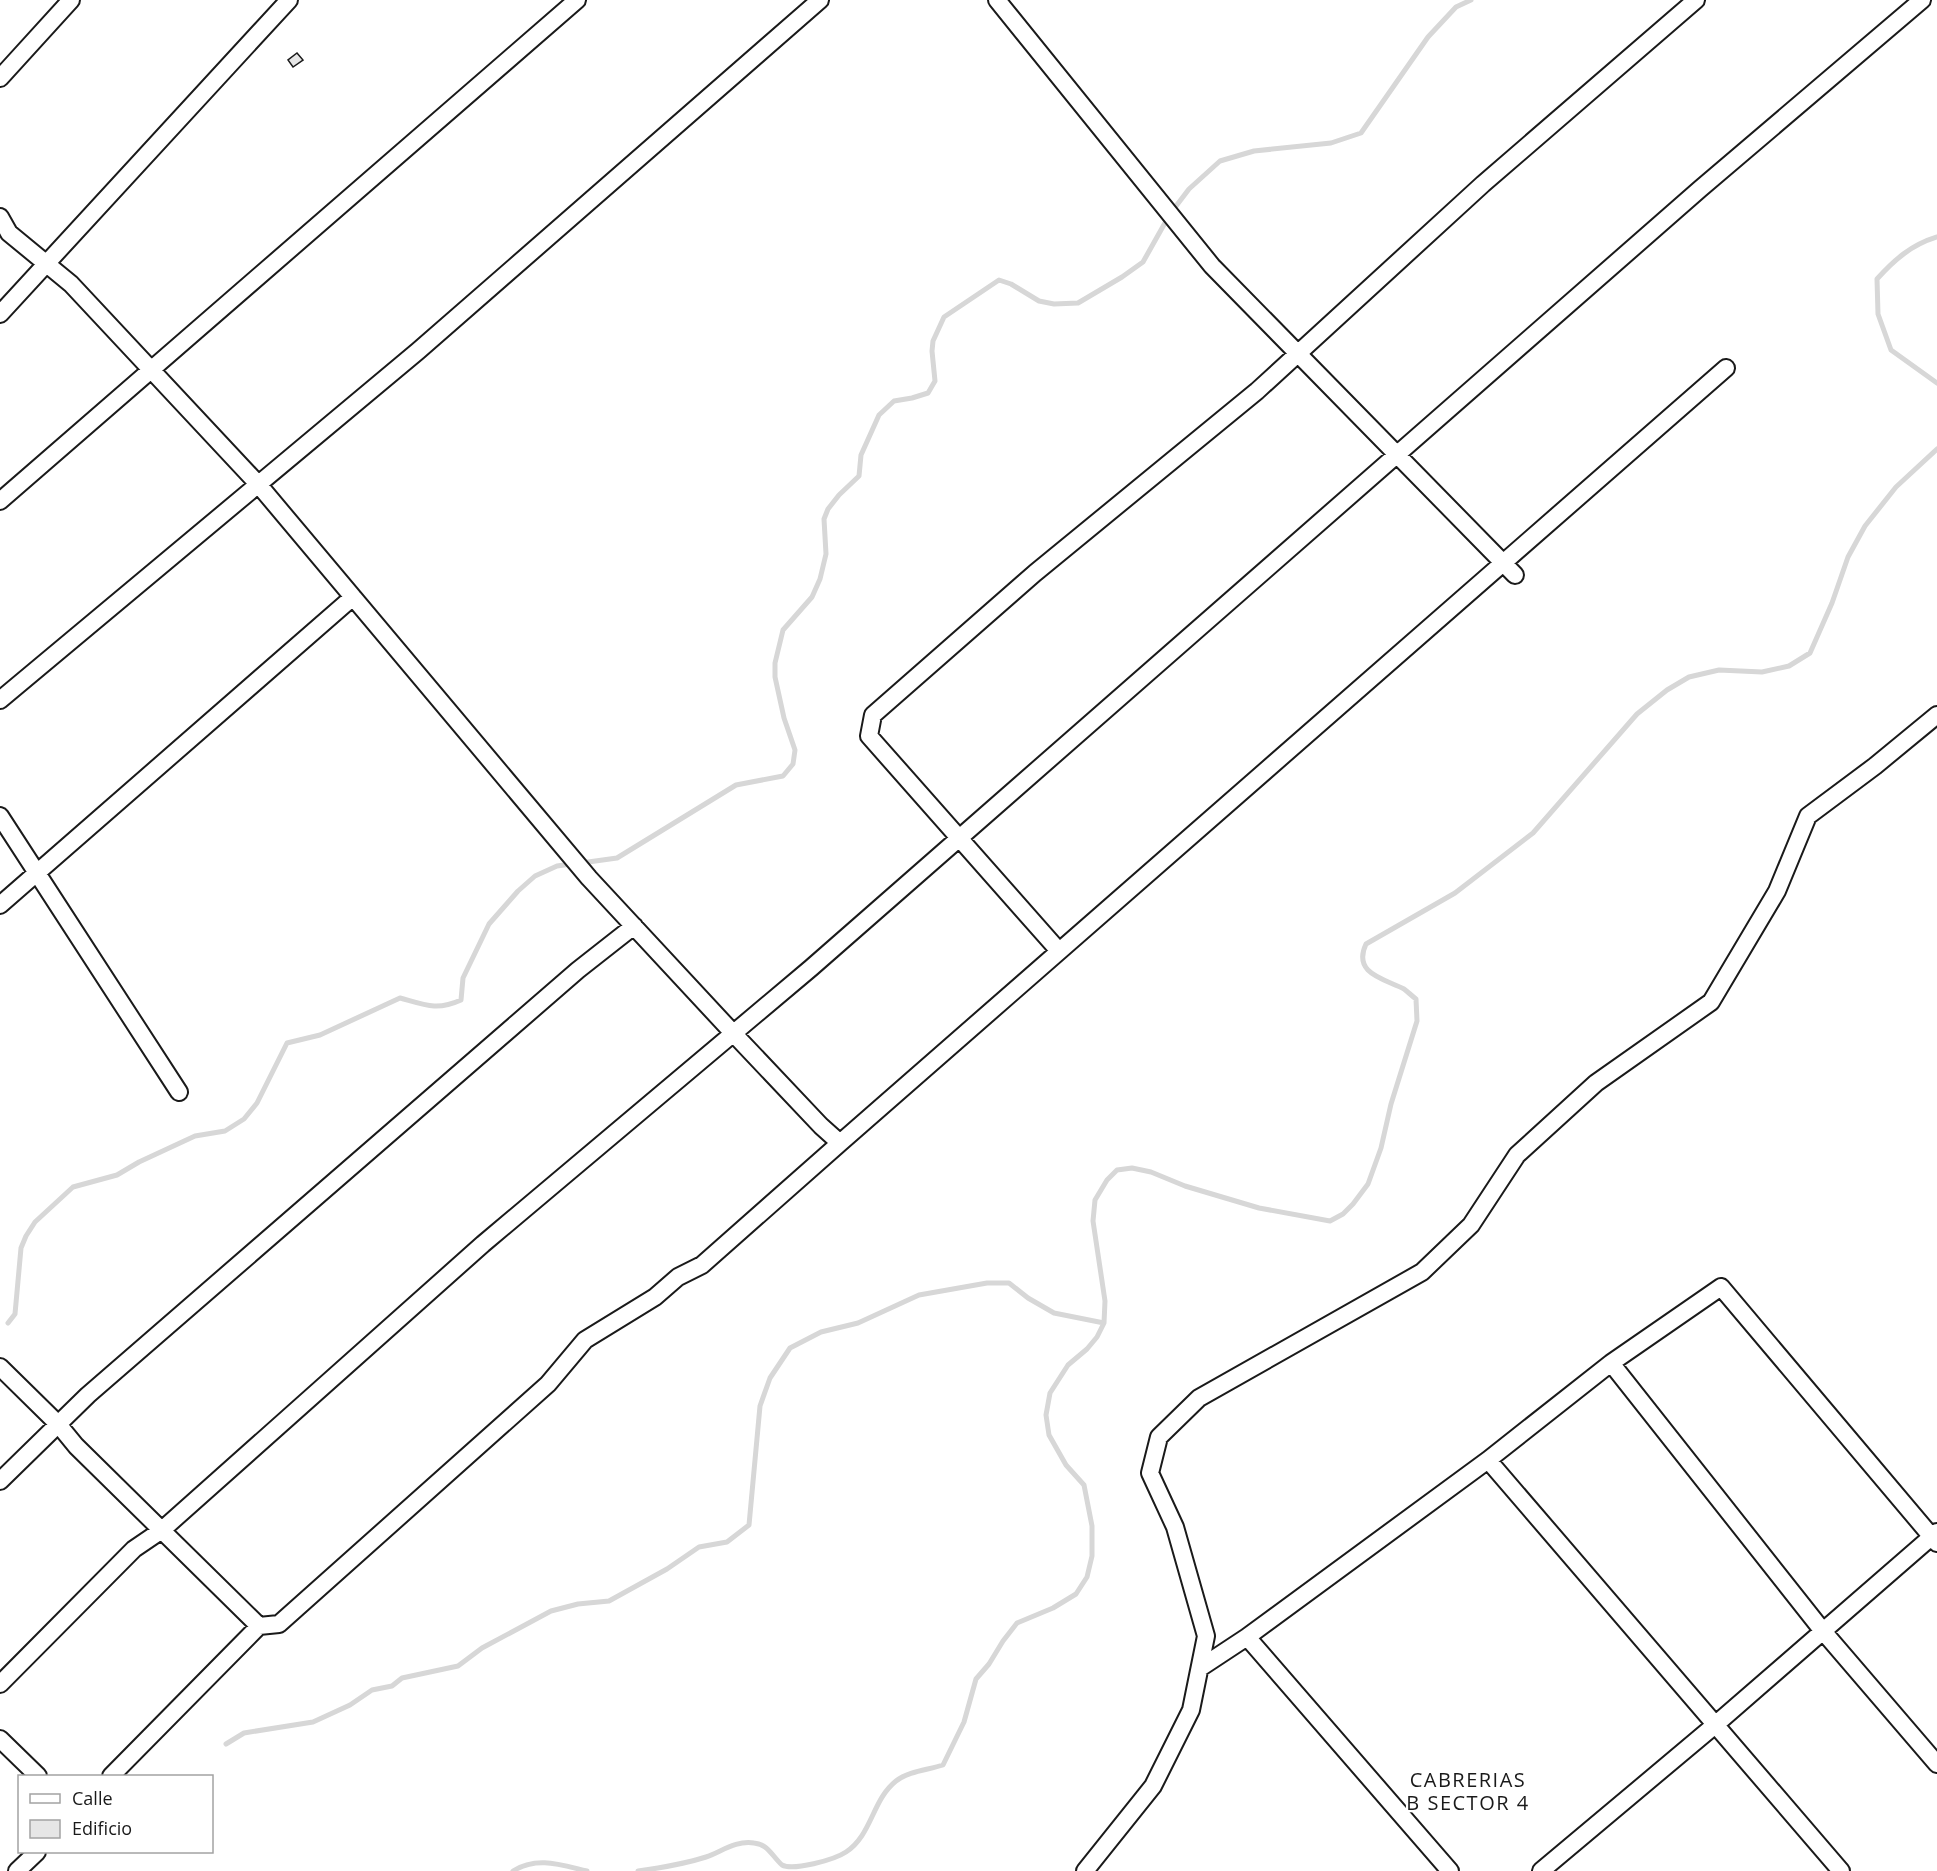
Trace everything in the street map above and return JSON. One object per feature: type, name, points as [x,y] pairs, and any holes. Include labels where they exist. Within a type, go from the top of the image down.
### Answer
[{"type":"street","points":[[0,78],[71,0]]},
{"type":"street","points":[[0,314],[289,0]]},
{"type":"street","points":[[0,501],[577,0]]},
{"type":"street","points":[[0,700],[418,351],[820,0]]},
{"type":"street","points":[[997,0],[1212,266],[1515,576]]},
{"type":"street","points":[[1059,951],[869,736],[873,715],[1035,573],[1257,391],[1483,184],[1696,0]]},
{"type":"street","points":[[0,1684],[134,1549],[162,1530],[483,1244],[733,1034],[1700,189],[1922,0]]},
{"type":"street","points":[[0,217],[9,233],[71,284],[258,484],[570,856],[733,1034],[840,1143]]},
{"type":"street","points":[[112,1775],[260,1626],[279,1624],[549,1384],[585,1340],[655,1297],[678,1277],[702,1265],[1726,368]]},
{"type":"street","points":[[0,904],[353,597]]},
{"type":"street","points":[[1085,1871],[1153,1786],[1191,1710],[1206,1636],[1175,1527],[1150,1473],[1159,1437],[1199,1398],[1422,1272],[1471,1225],[1517,1155],[1596,1083],[1711,1002],[1777,891],[1808,816],[1875,766],[1937,715]]},
{"type":"street","points":[[0,816],[179,1092]]},
{"type":"street","points":[[0,1481],[97,1388],[569,978],[634,926]]},
{"type":"street","points":[[1200,1668],[1247,1637],[1488,1460],[1611,1363],[1722,1287],[1935,1537],[1822,1630],[1715,1725],[1541,1871]]},
{"type":"street","points":[[1611,1363],[1822,1630],[1937,1764]]},
{"type":"street","points":[[0,1366],[58,1424],[76,1446],[260,1626]]},
{"type":"street","points":[[1488,1460],[1841,1871]]},
{"type":"street","points":[[1247,1637],[1450,1871]]},
{"type":"street","points":[[0,1739],[37,1775]]},
{"type":"street","points":[[17,1871],[35,1853]]},
{"type":"building","points":[[297,53],[303,60],[293,67],[288,60]]},
{"type":"waterway","points":[[581,863],[617,858],[736,785],[783,776],[793,764],[795,750],[784,718],[775,677],[775,663],[783,630],[812,597],[820,579],[826,554],[824,519],[828,509],[839,495],[859,476],[861,455],[879,415],[894,401],[928,393],[935,381],[933,341],[944,317],[999,280],[1011,284],[1039,301],[1054,304],[1078,303],[1122,277],[1143,262],[1170,214],[1189,189],[1220,161],[1254,151],[1331,143],[1361,133],[1428,37],[1456,7],[1471,0]]},
{"type":"waterway","points":[[1937,237],[1919,244],[1904,254],[1877,279],[1878,314],[1891,350],[1937,383]]},
{"type":"waterway","points":[[638,1871],[689,1862],[741,1843],[759,1844],[770,1851],[782,1865],[787,1866],[804,1866],[832,1858],[855,1845],[882,1798],[896,1781],[913,1773],[943,1765],[964,1722],[976,1679],[989,1664],[1003,1641],[1017,1623],[1053,1608],[1076,1594],[1087,1577],[1092,1556],[1092,1526],[1084,1485],[1066,1465],[1049,1435],[1046,1415],[1050,1393],[1068,1365],[1097,1337],[1104,1323],[1105,1301],[1093,1221],[1095,1200],[1107,1180],[1117,1170],[1132,1168],[1151,1172],[1185,1186],[1259,1208],[1330,1221],[1343,1214],[1368,1184],[1381,1148],[1391,1104],[1417,1021],[1416,999],[1404,989],[1367,969],[1363,962],[1366,944],[1455,893],[1533,833],[1637,714],[1667,690],[1689,677],[1719,670],[1762,672],[1789,666],[1810,653],[1832,603],[1848,557],[1865,526],[1896,487],[1937,449]]},
{"type":"waterway","points":[[8,1323],[15,1314],[21,1248],[26,1236],[35,1222],[73,1187],[117,1175],[195,1136],[225,1131],[244,1119],[257,1103],[287,1043],[320,1035],[400,998],[424,1005],[438,1006],[461,1000],[463,978],[489,924],[518,891],[535,876],[557,866],[571,864]]},
{"type":"waterway","points":[[226,1744],[244,1733],[313,1722],[350,1705],[372,1690],[392,1686],[402,1678],[458,1666],[482,1648],[551,1611],[578,1604],[609,1601],[667,1569],[699,1547],[727,1542],[749,1525],[760,1406],[770,1378],[790,1348],[821,1332],[858,1323],[919,1295],[987,1283],[1009,1283],[1028,1298],[1054,1313],[1104,1323]]},
{"type":"waterway","points":[[513,1871],[522,1866],[540,1863],[558,1864],[587,1871]]},
{"type":"district","name":"CABRERIAS B SECTOR 4","points":[[1468,1792]]}]
